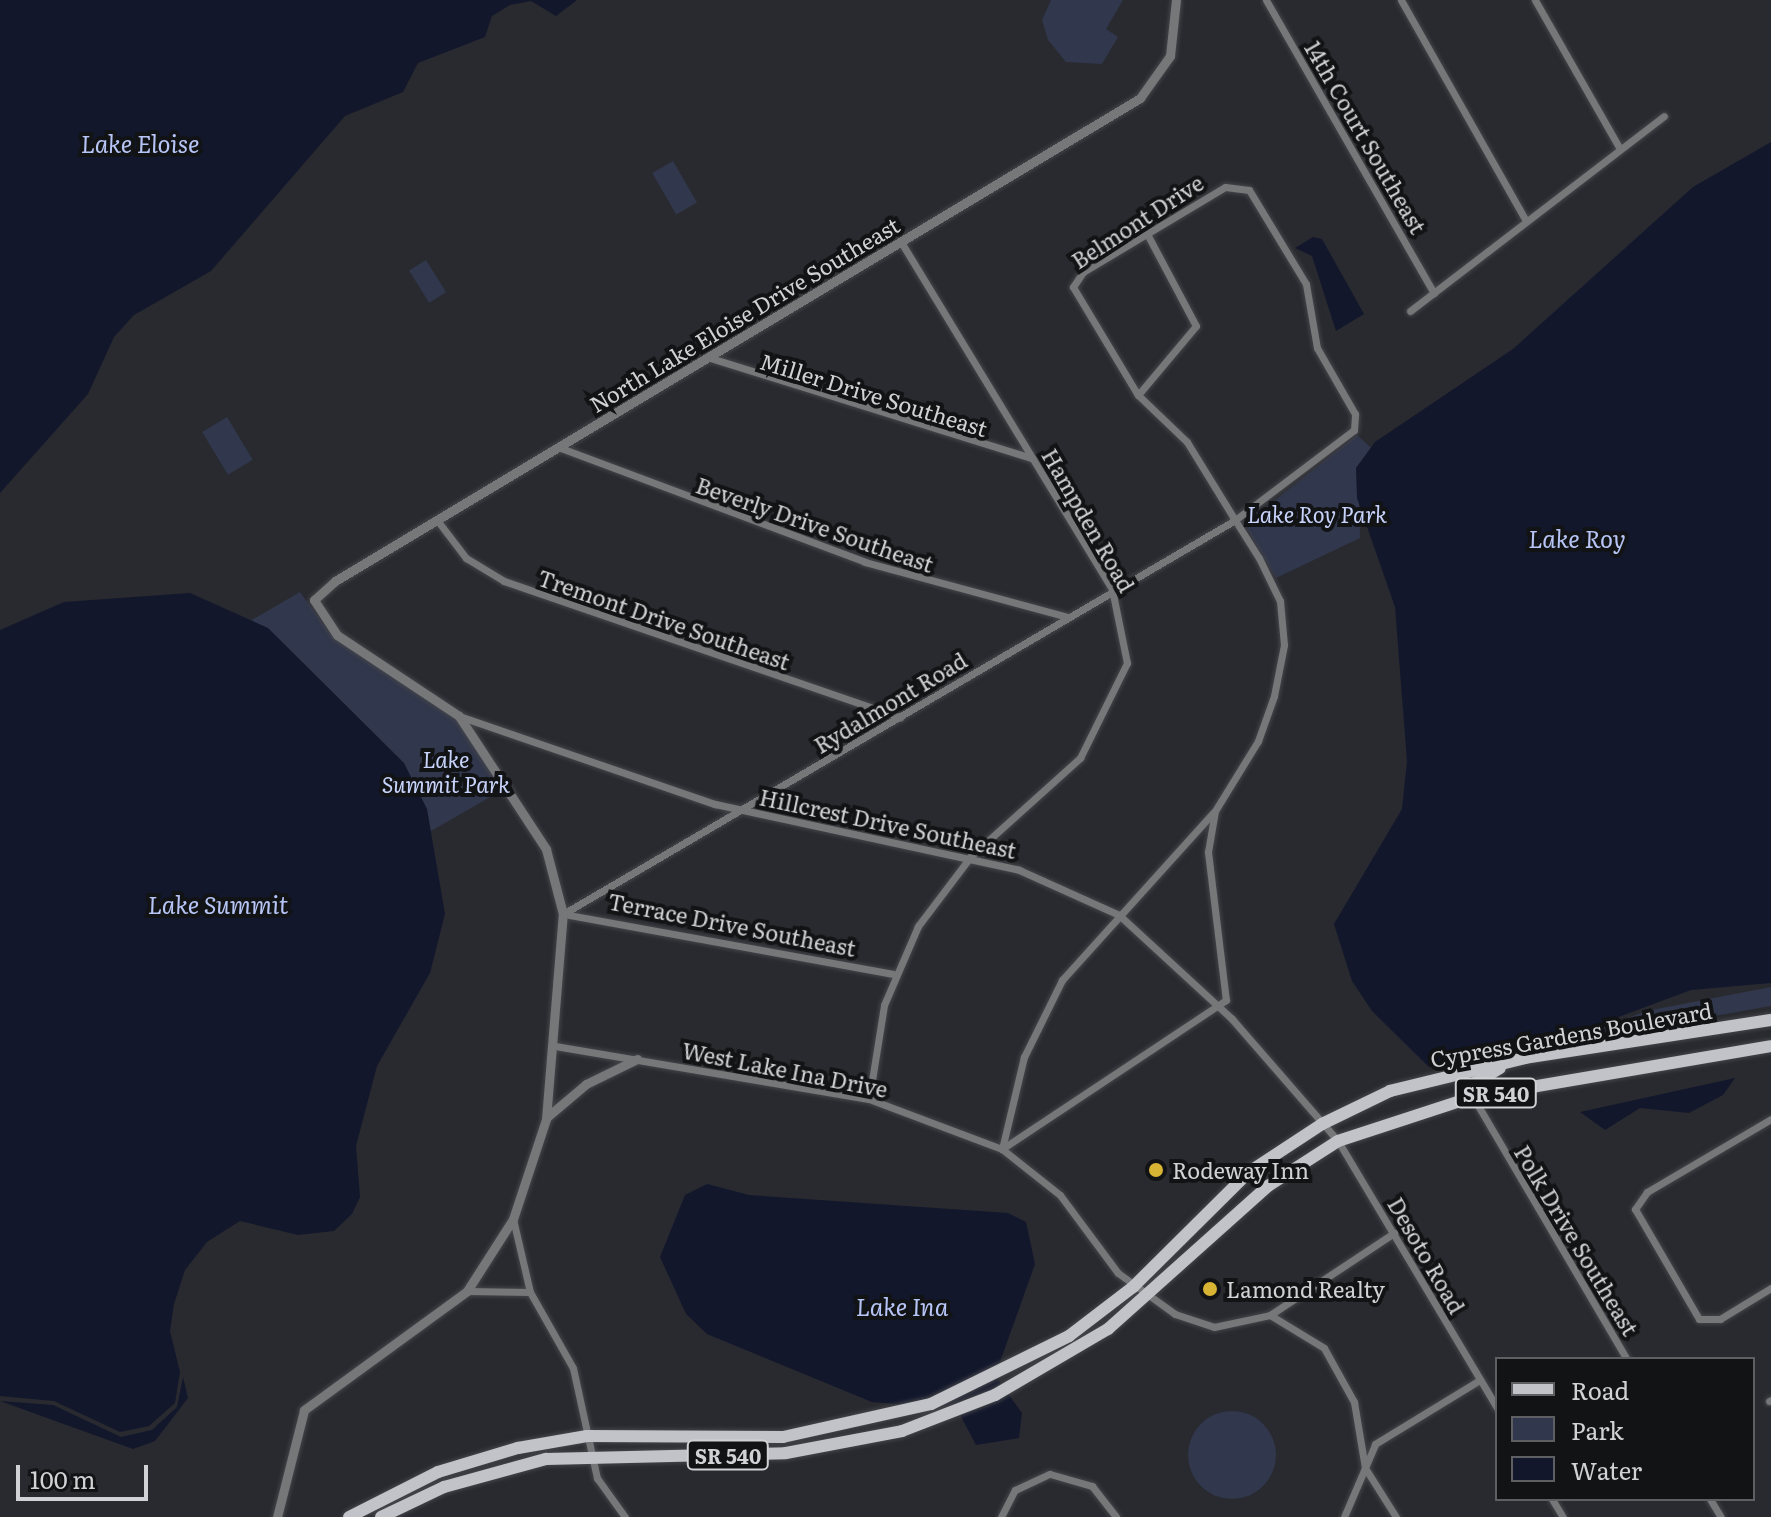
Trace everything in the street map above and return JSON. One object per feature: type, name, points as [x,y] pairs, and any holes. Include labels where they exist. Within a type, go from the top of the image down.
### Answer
[{"type":"main road","name":"Cypress Gardens Boulevard","points":[[349,1517],[438,1472],[587,1436],[723,1441],[859,1425],[931,1404],[1043,1352],[1133,1287],[1249,1172],[1322,1124],[1390,1091],[1525,1058],[1771,1020]]},
{"type":"main road","name":"Cypress Gardens Boulevard","points":[[381,1517],[502,1469],[592,1455],[786,1453],[863,1440],[942,1416],[1052,1366],[1148,1297],[1244,1206],[1338,1141],[1473,1097],[1771,1046]]},
{"type":"main road","points":[[1473,1097],[1475,1083],[1489,1072],[1525,1058]]},
{"type":"street","name":"North Lake Eloise Drive Southeast","points":[[459,716],[337,635],[314,600],[437,520],[1145,94],[1164,71],[1172,43],[1176,0]]},
{"type":"street","name":"14th Court Southeast","points":[[1266,0],[1434,293]]},
{"type":"street","points":[[1401,0],[1525,219]]},
{"type":"street","points":[[1535,0],[1619,147]]},
{"type":"street","points":[[1410,311],[1525,219],[1664,116]]},
{"type":"street","name":"Belmont Drive","points":[[1215,811],[1258,741],[1284,645],[1275,588],[1187,442],[1138,395],[1073,287],[1083,272],[1225,187],[1249,190],[1303,277],[1317,348],[1357,420],[1323,453]]},
{"type":"street","points":[[1138,395],[1196,326],[1147,234]]},
{"type":"street","name":"Hampden Road","points":[[869,1099],[893,974],[922,920],[971,856],[1066,774],[1105,719],[1127,663],[1112,589],[901,242]]},
{"type":"street","name":"Miller Drive Southeast","points":[[707,357],[1032,458]]},
{"type":"street","name":"Beverly Drive Southeast","points":[[558,447],[865,562],[1067,617]]},
{"type":"street","name":"Rydalmont Road","points":[[563,914],[746,810],[1112,589],[1235,520],[1323,453]]},
{"type":"street","name":"Tremont Drive Southeast","points":[[437,520],[466,558],[504,581],[900,717]]},
{"type":"street","points":[[277,1517],[295,1427],[310,1402],[467,1291],[513,1219],[546,1119],[555,1046],[563,914],[546,849],[459,716]]},
{"type":"street","name":"Hillcrest Drive Southeast","points":[[459,716],[746,810],[971,856],[1071,889],[1119,915],[1220,1008],[1322,1124]]},
{"type":"street","points":[[1002,1149],[1037,1025],[1062,980],[1215,811]]},
{"type":"street","points":[[1002,1149],[1220,1008],[1225,969],[1207,876],[1215,811]]},
{"type":"street","name":"Terrace Drive Southeast","points":[[563,914],[893,974]]},
{"type":"street","name":"West Lake Ina Drive","points":[[555,1046],[869,1099],[1002,1149],[1060,1195],[1133,1287],[1148,1297],[1202,1326],[1270,1315]]},
{"type":"street","points":[[546,1119],[586,1084],[637,1059]]},
{"type":"street","name":"Polk Drive Southeast","points":[[1473,1097],[1626,1357]]},
{"type":"street","points":[[1771,1119],[1647,1192],[1635,1209],[1699,1319],[1720,1319],[1771,1288]]},
{"type":"street","name":"Desoto Road","points":[[1322,1124],[1338,1141],[1495,1405]]},
{"type":"street","points":[[513,1219],[530,1292],[569,1358],[600,1484],[625,1517]]},
{"type":"street","points":[[1270,1315],[1394,1233]]},
{"type":"street","points":[[467,1291],[530,1292]]},
{"type":"street","points":[[1270,1315],[1309,1334],[1333,1359],[1354,1402],[1365,1468],[1396,1517]]},
{"type":"street","points":[[1344,1517],[1375,1444],[1480,1380]]},
{"type":"street","points":[[1001,1517],[1015,1490],[1050,1474],[1086,1482],[1116,1517]]},
{"type":"green space","points":[[1051,0],[1123,0],[1106,29],[1118,37],[1102,64],[1066,62],[1048,40],[1042,20]]},
{"type":"green space","points":[[673,161],[697,203],[676,215],[652,173]]},
{"type":"green space","points":[[426,260],[446,292],[429,303],[409,271]]},
{"type":"green space","points":[[227,417],[253,460],[228,475],[202,432]]},
{"type":"green space","name":"Lake Roy Park","points":[[1357,435],[1380,456],[1359,497],[1360,538],[1276,578],[1247,529],[1250,520]]},
{"type":"green space","name":"Lake Summit Park","points":[[300,592],[334,638],[459,722],[504,789],[426,834],[250,621]]},
{"type":"green space","points":[[1771,987],[1771,1006],[1562,1043],[1646,1011]]},
{"type":"green space","points":[[1232,1411],[1249,1415],[1263,1424],[1272,1438],[1276,1455],[1272,1472],[1263,1486],[1249,1495],[1232,1499],[1215,1495],[1201,1486],[1192,1472],[1188,1455],[1192,1438],[1201,1424],[1215,1415]]},
{"type":"water","name":"Lake Eloise","points":[[0,0],[577,0],[556,16],[531,1],[510,5],[492,16],[485,37],[418,63],[403,92],[345,116],[211,271],[134,315],[114,337],[88,394],[0,493]]},
{"type":"water","name":"Lake Roy","points":[[1771,142],[1771,983],[1691,990],[1538,1047],[1429,1067],[1372,1011],[1352,981],[1334,924],[1402,809],[1407,761],[1395,607],[1357,498],[1356,468],[1375,442],[1513,349],[1693,187]]},
{"type":"water","points":[[1313,237],[1322,239],[1364,314],[1336,331],[1312,256],[1295,248]]},
{"type":"water","name":"Lake Summit","points":[[190,593],[268,628],[404,763],[427,809],[445,914],[430,973],[377,1066],[356,1146],[360,1197],[352,1214],[334,1231],[298,1235],[240,1221],[207,1242],[185,1270],[174,1304],[170,1331],[180,1372],[175,1403],[149,1426],[120,1432],[54,1401],[0,1396],[0,630],[64,602]]},
{"type":"water","points":[[1735,1078],[1723,1095],[1689,1113],[1640,1108],[1605,1130],[1580,1112]]},
{"type":"water","name":"Lake Ina","points":[[707,1184],[749,1195],[1008,1213],[1026,1222],[1035,1264],[995,1376],[1022,1413],[1019,1438],[976,1445],[957,1409],[872,1402],[707,1334],[686,1314],[660,1257],[685,1195]]},
{"type":"water","points":[[183,1377],[188,1398],[155,1441],[133,1449],[0,1401],[53,1405],[121,1437],[152,1430],[177,1407]]},
{"type":"place","name":"Rodeway Inn","points":[[1156,1170]]},
{"type":"place","name":"Lamond Realty","points":[[1210,1289]]}]
